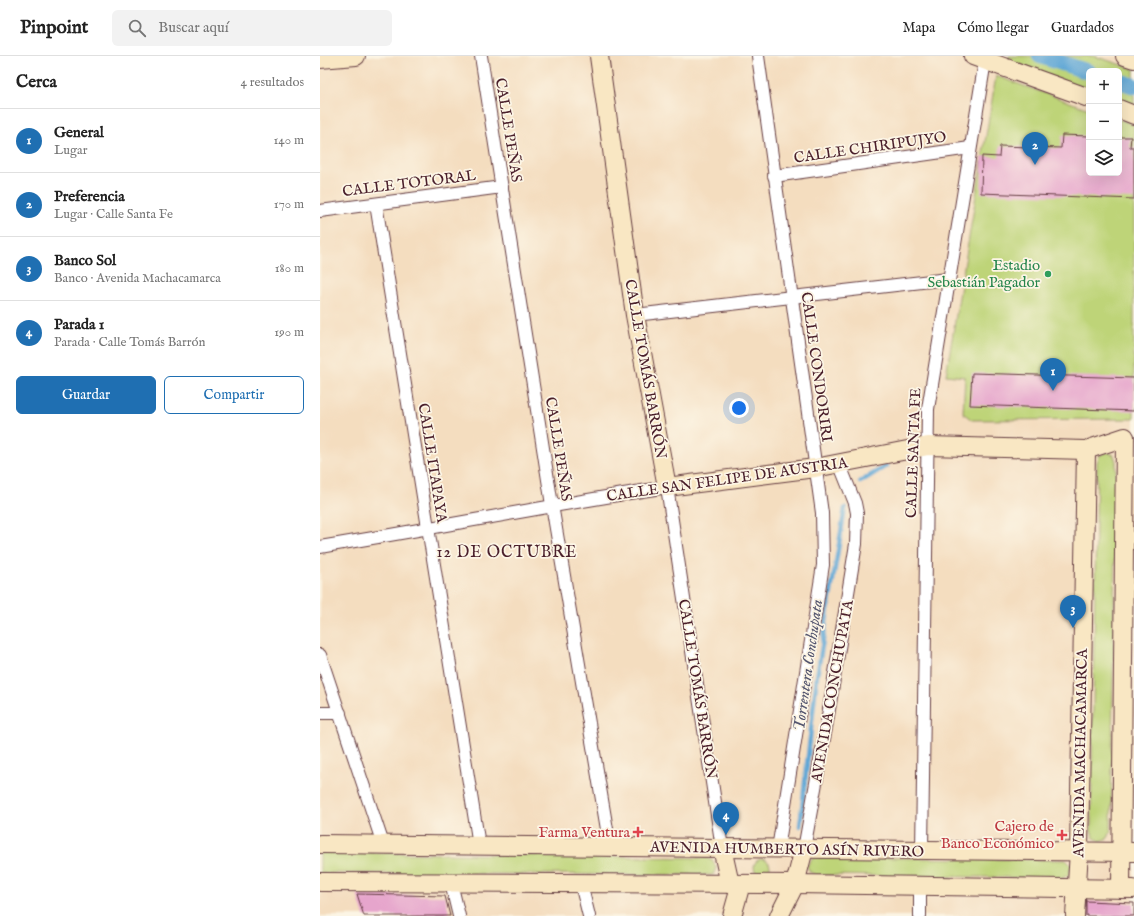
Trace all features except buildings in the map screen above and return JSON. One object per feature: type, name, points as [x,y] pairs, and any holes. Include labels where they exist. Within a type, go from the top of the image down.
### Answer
[{"type":"street","points":[[320,59],[356,56]]},
{"type":"street","name":"CALLE PEÑAS","points":[[481,56],[552,505],[610,847]]},
{"type":"street","name":"CALLE TOMÁS BARRÓN","points":[[599,56],[635,315],[667,487],[722,848]]},
{"type":"street","name":"CALLE CONDORIRI","points":[[758,56],[822,513],[823,565],[778,849]]},
{"type":"street","points":[[1125,56],[1134,59]]},
{"type":"street","points":[[989,60],[1086,97]]},
{"type":"street","name":"CALLE SANTA FE","points":[[922,851],[928,409],[970,148],[989,60]]},
{"type":"street","points":[[1122,110],[1134,115]]},
{"type":"street","name":"CALLE CHIRIPUJYO","points":[[774,176],[970,148]]},
{"type":"street","name":"CALLE TOTORAL","points":[[320,211],[502,187]]},
{"type":"street","name":"CALLE ITAPAYA","points":[[376,204],[479,845]]},
{"type":"street","points":[[635,315],[948,278]]},
{"type":"street","points":[[320,882],[795,884],[1128,890],[1130,435]]},
{"type":"street","name":"CALLE SAN FELIPE DE AUSTRIA","points":[[320,547],[428,529],[552,505],[667,487],[815,468],[928,446],[1086,450],[1130,435]]},
{"type":"street","name":"AVENIDA MACHACAMARCA","points":[[1075,916],[1079,851],[1086,450]]},
{"type":"street","name":"AVENIDA CONCHUPATA","points":[[779,916],[795,884],[804,849],[826,728],[856,544],[857,513],[855,503],[839,463]]},
{"type":"street","points":[[320,656],[383,844]]},
{"type":"street","points":[[320,713],[340,713]]},
{"type":"street","name":"AVENIDA HUMBERTO ASÍN RIVERO","points":[[320,844],[1127,852]]},
{"type":"street","points":[[722,848],[735,884],[732,916]]},
{"type":"street","points":[[451,883],[459,916]]},
{"type":"street","points":[[580,884],[589,916]]},
{"type":"street","points":[[920,886],[920,916]]},
{"type":"green space","points":[[1009,56],[1094,56],[1134,69],[1134,106],[1122,101],[1122,68],[1086,68],[1086,89],[1008,61]]},
{"type":"green space","name":"Estadio Sebastián Pagador","points":[[996,76],[1086,108],[1086,176],[1122,176],[1122,120],[1134,125],[1134,419],[972,420],[963,413],[965,377],[946,375]]},
{"type":"green space","points":[[1107,452],[1114,455],[1116,462],[1111,831],[1108,838],[1101,841],[1094,838],[1091,831],[1097,462],[1100,455]]},
{"type":"green space","points":[[320,852],[706,858],[713,861],[716,868],[713,875],[320,873]]},
{"type":"green space","points":[[813,857],[1066,860],[1071,865],[1069,875],[1062,878],[817,875],[810,872],[807,866]]},
{"type":"green space","points":[[759,859],[765,859],[770,864],[768,873],[765,875],[759,875],[754,870],[754,864]]},
{"type":"waterway","points":[[1040,56],[1086,71]]},
{"type":"waterway","points":[[1122,82],[1134,86]]},
{"type":"waterway","name":"Torrentera Conchupata","points":[[860,482],[886,466]]},
{"type":"waterway","name":"Torrentera Conchupata","points":[[800,826],[817,676],[845,508]]},
{"type":"place","name":"Preferencia","points":[[1035,165]]},
{"type":"place","name":"Estadio Sebastián Pagador","points":[[1048,274]]},
{"type":"place","name":"General","points":[[1053,391]]},
{"type":"place","name":"Banco Sol","points":[[1073,628]]},
{"type":"place","name":"Farma Ventura","points":[[638,832]]},
{"type":"place","name":"Parada 1","points":[[726,835]]},
{"type":"place","name":"Cajero de Banco Económico","points":[[1062,835]]},
{"type":"district","name":"12 DE OCTUBRE","points":[[507,551]]}]
